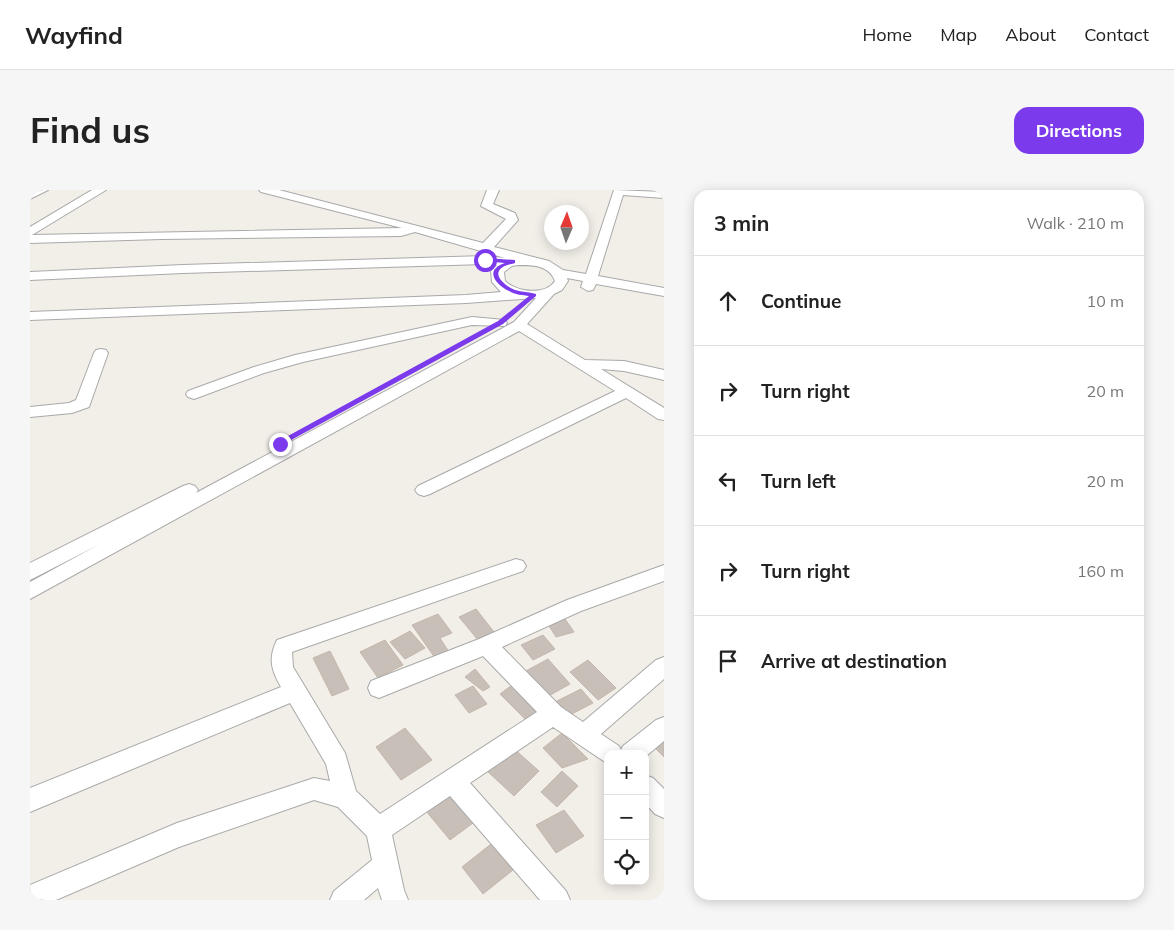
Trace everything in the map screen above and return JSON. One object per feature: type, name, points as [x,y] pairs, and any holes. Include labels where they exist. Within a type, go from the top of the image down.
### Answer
[{"type":"street","points":[[30,196],[42,190]]},
{"type":"street","points":[[30,232],[100,190]]},
{"type":"street","points":[[265,190],[415,228],[548,265],[560,278],[664,292]]},
{"type":"street","points":[[486,248],[512,220],[507,214],[488,206],[493,190]]},
{"type":"street","points":[[589,283],[615,191],[664,195]]},
{"type":"street","points":[[30,238],[180,234],[401,232],[415,228]]},
{"type":"street","points":[[30,276],[193,268],[485,260],[531,261]]},
{"type":"street","points":[[504,287],[498,282],[497,271],[501,266],[513,262]]},
{"type":"street","points":[[30,316],[466,300],[554,291],[560,278]]},
{"type":"street","points":[[589,283],[664,300]]},
{"type":"street","points":[[30,308],[390,295],[504,287],[535,294]]},
{"type":"street","points":[[30,591],[97,546],[500,323],[535,294]]},
{"type":"street","points":[[30,572],[97,546],[519,325],[535,294]]},
{"type":"street","points":[[194,394],[259,370],[300,358],[472,321],[500,323]]},
{"type":"street","points":[[519,325],[664,415]]},
{"type":"street","points":[[30,412],[72,408],[83,403],[101,353]]},
{"type":"street","points":[[582,364],[624,366],[664,375]]},
{"type":"street","points":[[424,490],[626,392]]},
{"type":"street","points":[[395,900],[391,890],[378,830],[346,797],[337,761],[282,669],[281,653],[284,646],[516,566]]},
{"type":"street","points":[[379,688],[486,645],[555,612],[620,586],[664,573]]},
{"type":"street","points":[[486,645],[553,714],[605,750]]},
{"type":"street","points":[[584,735],[664,666]]},
{"type":"street","points":[[30,800],[295,690]]},
{"type":"street","points":[[378,830],[553,714]]},
{"type":"street","points":[[636,750],[664,726]]},
{"type":"street","points":[[453,780],[557,900]]},
{"type":"street","points":[[30,898],[177,835],[314,789],[346,797]]},
{"type":"street","points":[[343,900],[386,865]]},
{"type":"building","points":[[476,609],[494,632],[478,640],[459,617]]},
{"type":"building","points":[[438,614],[452,633],[440,638],[449,652],[435,658],[412,625]]},
{"type":"building","points":[[563,616],[574,632],[556,637],[546,621]]},
{"type":"building","points":[[410,631],[425,648],[405,659],[390,642]]},
{"type":"building","points":[[543,635],[555,649],[533,660],[521,645]]},
{"type":"building","points":[[385,640],[403,665],[378,678],[360,652]]},
{"type":"building","points":[[330,651],[349,689],[332,696],[313,658]]},
{"type":"building","points":[[548,659],[570,684],[545,698],[524,672]]},
{"type":"building","points":[[588,660],[616,688],[598,700],[570,672]]},
{"type":"building","points":[[475,669],[490,687],[483,691],[465,677]]},
{"type":"building","points":[[512,685],[537,710],[525,719],[500,694]]},
{"type":"building","points":[[473,686],[487,704],[469,713],[455,695]]},
{"type":"building","points":[[581,689],[593,703],[566,717],[553,703]]},
{"type":"building","points":[[405,728],[432,760],[401,780],[376,747]]},
{"type":"building","points":[[562,733],[588,759],[562,768],[543,748]]},
{"type":"building","points":[[659,738],[664,742],[664,757],[654,747]]},
{"type":"building","points":[[512,747],[539,771],[514,796],[487,771]]},
{"type":"building","points":[[562,771],[578,786],[557,807],[541,792]]},
{"type":"building","points":[[449,795],[473,823],[450,840],[426,811]]},
{"type":"building","points":[[564,810],[584,836],[556,853],[536,825]]},
{"type":"building","points":[[491,844],[513,870],[483,894],[462,867]]},
{"type":"route","points":[[280,444],[500,323],[534,295],[512,291],[498,282],[497,271],[508,262],[513,262],[485,260]]}]
